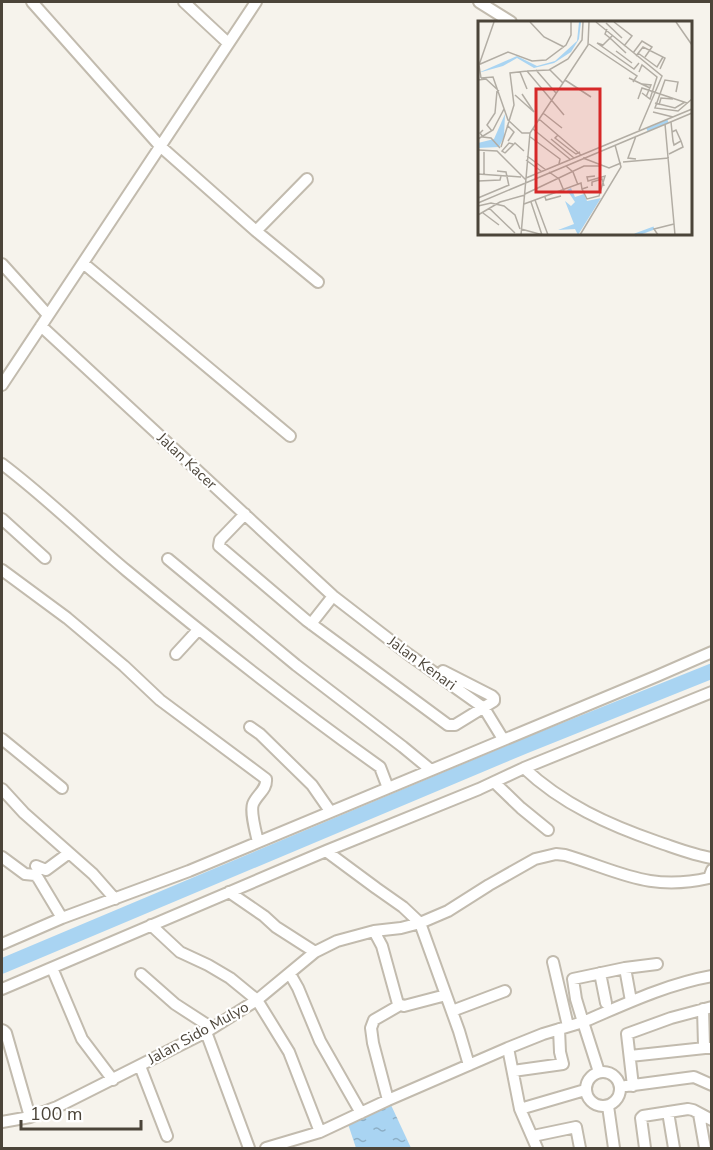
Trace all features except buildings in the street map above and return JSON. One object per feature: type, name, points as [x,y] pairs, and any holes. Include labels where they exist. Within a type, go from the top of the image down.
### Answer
[{"type":"street","points":[[32,2],[160,146],[318,282]]},
{"type":"street","points":[[184,2],[228,44]]},
{"type":"street","points":[[2,385],[256,2]]},
{"type":"street","points":[[479,2],[510,21]]},
{"type":"street","points":[[256,231],[307,179]]},
{"type":"street","points":[[83,263],[290,436]]},
{"type":"street","points":[[2,264],[48,315]]},
{"type":"street","name":"Jalan Kacer","points":[[41,326],[333,596]]},
{"type":"street","points":[[2,465],[24,481],[198,630],[380,767],[388,788]]},
{"type":"street","points":[[244,514],[220,540],[219,546],[311,624],[448,725],[455,725],[484,708],[503,739]]},
{"type":"street","points":[[2,519],[45,558]]},
{"type":"street","points":[[168,560],[296,665],[431,770]]},
{"type":"street","points":[[2,570],[66,618],[124,666],[160,700],[266,779],[266,787],[253,804],[252,813],[258,842]]},
{"type":"street","points":[[311,624],[333,596]]},
{"type":"street","name":"Jalan Kenari","points":[[333,596],[408,654],[492,696],[494,701],[484,708]]},
{"type":"street","points":[[176,654],[198,630]]},
{"type":"street","points":[[2,944],[62,918],[189,871],[711,652]]},
{"type":"street","points":[[2,989],[326,850],[711,692]]},
{"type":"street","points":[[250,727],[312,785],[330,811]]},
{"type":"street","points":[[2,739],[62,788]]},
{"type":"street","points":[[524,768],[539,783],[594,817],[655,841],[711,858]]},
{"type":"street","points":[[494,782],[520,808],[548,830]]},
{"type":"street","points":[[2,789],[24,813],[93,874],[115,900]]},
{"type":"street","points":[[326,850],[403,907],[420,923],[469,1065]]},
{"type":"street","points":[[36,866],[46,870],[69,853]]},
{"type":"street","name":"Jalan Sido Mulyo","points":[[2,1122],[30,1117],[57,1107],[209,1030],[257,1000],[315,952],[337,941],[420,923],[448,911],[535,859],[556,854],[573,857],[630,878],[655,882],[690,882],[711,875]]},
{"type":"street","points":[[2,857],[25,874],[35,875],[38,878],[62,918]]},
{"type":"street","points":[[229,892],[276,927],[315,952]]},
{"type":"street","points":[[151,925],[180,952],[230,978],[257,1000],[289,1052],[320,1132]]},
{"type":"street","points":[[375,932],[382,946],[400,1005]]},
{"type":"street","points":[[513,1071],[563,1064],[560,1052],[563,1028],[552,962]]},
{"type":"street","points":[[599,1072],[572,981],[575,978],[625,968],[657,964]]},
{"type":"street","points":[[52,968],[82,1039],[113,1080]]},
{"type":"street","points":[[625,968],[631,1001]]},
{"type":"street","points":[[600,973],[606,1003]]},
{"type":"street","points":[[141,974],[209,1030],[249,1149]]},
{"type":"street","points":[[290,974],[320,1041],[361,1113]]},
{"type":"street","points":[[266,1149],[320,1132],[508,1048],[583,1022],[631,1001],[679,984],[711,976]]},
{"type":"street","points":[[452,1011],[505,991]]},
{"type":"street","points":[[388,1100],[373,1043],[371,1028],[375,1020],[400,1005],[404,1006],[446,995]]},
{"type":"street","points":[[630,1056],[708,1048],[707,1008],[671,1018],[626,1036],[633,1086]]},
{"type":"street","points":[[2,1030],[6,1033],[30,1117]]},
{"type":"street","points":[[508,1048],[520,1109],[537,1149]]},
{"type":"street","points":[[140,1066],[167,1136]]},
{"type":"street","points":[[599,1072],[610,1073],[620,1087],[617,1098],[608,1106],[601,1106],[591,1101],[585,1090],[588,1079],[599,1072]]},
{"type":"street","points":[[620,1087],[694,1077],[711,1085]]},
{"type":"street","points":[[520,1109],[585,1090]]},
{"type":"street","points":[[608,1106],[614,1149]]},
{"type":"street","points":[[645,1149],[641,1118],[688,1109],[711,1120]]},
{"type":"street","points":[[668,1112],[674,1149]]},
{"type":"street","points":[[699,1114],[705,1149]]},
{"type":"street","points":[[533,1136],[576,1127],[580,1149]]},
{"type":"water","points":[[391,1105],[411,1148],[356,1148],[348,1124]]},
{"type":"waterway","points":[[2,966],[525,746],[712,671]]}]
